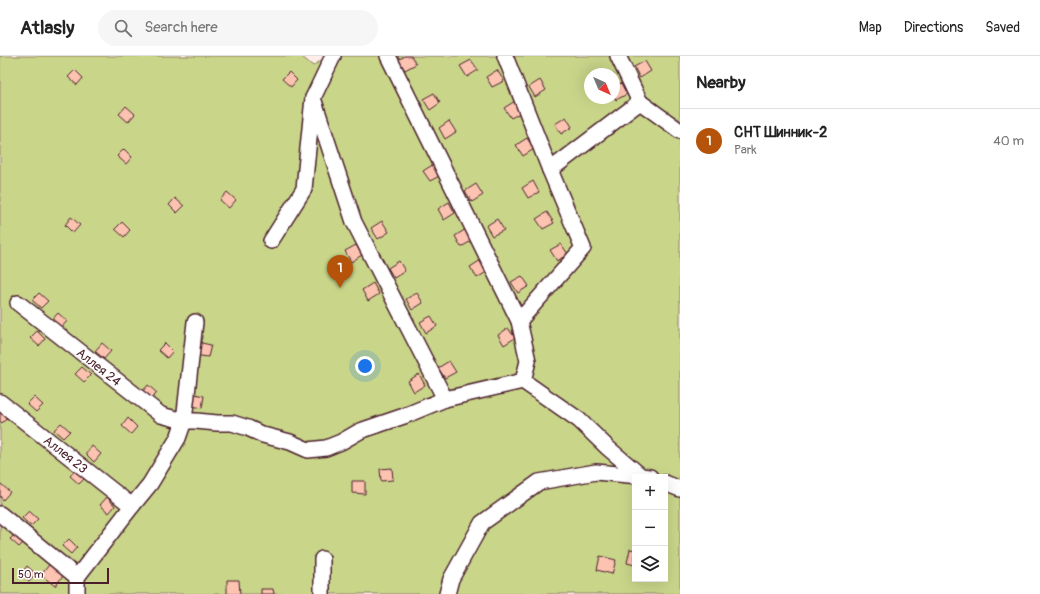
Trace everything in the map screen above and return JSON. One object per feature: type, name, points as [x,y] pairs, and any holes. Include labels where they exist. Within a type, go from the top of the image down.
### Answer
[{"type":"lane","points":[[271,241],[304,189],[313,98],[333,56]]},
{"type":"lane","points":[[388,56],[519,321],[528,361],[523,381],[579,420],[608,448],[642,474]]},
{"type":"lane","points":[[506,56],[550,170],[584,248],[519,321]]},
{"type":"lane","points":[[618,56],[640,102],[680,131]]},
{"type":"lane","points":[[313,98],[354,222],[445,399]]},
{"type":"lane","points":[[550,170],[640,102]]},
{"type":"lane","name":"Аллея 24","points":[[18,303],[161,415],[184,421],[232,423],[263,435],[290,442],[308,450],[326,448],[341,442],[360,431],[404,416],[445,399],[523,381]]},
{"type":"lane","points":[[77,594],[77,577],[154,477],[178,438],[184,421],[195,322]]},
{"type":"lane","name":"Аллея 23","points":[[0,402],[132,506]]},
{"type":"lane","points":[[447,594],[451,579],[482,523],[539,482],[596,472],[632,475]]},
{"type":"lane","points":[[668,484],[680,488]]},
{"type":"lane","points":[[0,514],[77,577]]},
{"type":"lane","points":[[322,559],[322,594]]},
{"type":"green space","points":[[0,56],[301,56],[313,66],[327,56],[680,56],[680,594],[0,594]]},
{"type":"building","points":[[405,56],[411,56],[416,64],[405,70],[398,60]]},
{"type":"building","points":[[471,60],[478,70],[467,77],[460,66]]},
{"type":"building","points":[[645,61],[651,71],[640,78],[634,67]]},
{"type":"building","points":[[75,70],[83,78],[77,85],[68,77]]},
{"type":"building","points":[[497,70],[504,81],[492,87],[486,77]]},
{"type":"building","points":[[289,72],[297,80],[291,87],[282,79]]},
{"type":"building","points":[[540,80],[546,90],[535,97],[529,87]]},
{"type":"building","points":[[621,83],[627,94],[620,98]]},
{"type":"building","points":[[434,93],[440,103],[430,110],[423,99]]},
{"type":"building","points":[[515,101],[522,112],[511,118],[504,108]]},
{"type":"building","points":[[126,106],[135,114],[128,122],[119,114]]},
{"type":"building","points":[[566,117],[572,127],[561,134],[555,124]]},
{"type":"building","points":[[449,121],[456,132],[445,139],[439,128]]},
{"type":"building","points":[[527,138],[534,149],[523,156],[516,145]]},
{"type":"building","points":[[124,149],[132,157],[126,164],[117,156]]},
{"type":"building","points":[[434,164],[441,175],[430,181],[423,171]]},
{"type":"building","points":[[533,181],[539,192],[528,198],[522,188]]},
{"type":"building","points":[[476,184],[483,195],[472,202],[465,191]]},
{"type":"building","points":[[227,192],[236,200],[229,208],[220,200]]},
{"type":"building","points":[[175,198],[184,206],[177,213],[169,205]]},
{"type":"building","points":[[449,202],[455,213],[444,220],[438,209]]},
{"type":"building","points":[[547,212],[554,223],[543,229],[536,219]]},
{"type":"building","points":[[71,217],[80,225],[73,233],[65,225]]},
{"type":"building","points":[[497,219],[504,230],[492,236],[486,226]]},
{"type":"building","points":[[382,221],[389,232],[378,239],[371,228]]},
{"type":"building","points":[[122,222],[130,230],[124,237],[115,229]]},
{"type":"building","points":[[466,229],[473,240],[461,247],[455,236]]},
{"type":"building","points":[[561,244],[568,254],[557,261],[550,250]]},
{"type":"building","points":[[356,245],[362,255],[351,262],[345,251]]},
{"type":"building","points":[[481,260],[488,271],[477,278],[470,267]]},
{"type":"building","points":[[399,261],[405,271],[394,278],[388,268]]},
{"type":"building","points":[[522,276],[529,286],[518,293],[511,282]]},
{"type":"building","points":[[373,283],[379,294],[368,301],[362,290]]},
{"type":"building","points":[[39,293],[48,301],[41,308],[32,300]]},
{"type":"building","points":[[417,293],[423,303],[412,310],[406,299]]},
{"type":"building","points":[[58,313],[67,321],[60,329],[51,321]]},
{"type":"building","points":[[431,316],[437,326],[426,333],[420,322]]},
{"type":"building","points":[[508,328],[515,338],[504,345],[498,335]]},
{"type":"building","points":[[37,331],[45,339],[39,346],[30,338]]},
{"type":"building","points":[[197,342],[211,345],[208,357],[194,355]]},
{"type":"building","points":[[102,343],[111,351],[104,359],[95,351]]},
{"type":"building","points":[[165,343],[173,351],[167,358],[158,350]]},
{"type":"building","points":[[449,361],[456,372],[445,378],[438,368]]},
{"type":"building","points":[[82,367],[91,375],[84,382],[75,374]]},
{"type":"building","points":[[419,374],[425,385],[414,392],[408,381]]},
{"type":"building","points":[[148,385],[157,393],[150,400],[142,392]]},
{"type":"building","points":[[190,393],[204,396],[202,408],[188,405]]},
{"type":"building","points":[[34,397],[43,405],[36,412],[27,404]]},
{"type":"building","points":[[0,408],[9,416],[2,423],[0,421]]},
{"type":"building","points":[[128,418],[137,427],[131,434],[122,426]]},
{"type":"building","points":[[61,423],[70,431],[63,438],[54,430]]},
{"type":"building","points":[[92,446],[101,454],[94,462],[86,454]]},
{"type":"building","points":[[77,468],[86,477],[79,484],[70,476]]},
{"type":"building","points":[[392,468],[393,480],[381,481],[380,469]]},
{"type":"building","points":[[352,481],[365,481],[365,494],[352,493]]},
{"type":"building","points":[[1,484],[10,492],[3,500],[0,496]]},
{"type":"building","points":[[107,497],[115,506],[109,513],[100,505]]},
{"type":"building","points":[[29,511],[38,519],[31,526],[22,518]]},
{"type":"building","points":[[17,532],[26,540],[19,547],[10,539]]},
{"type":"building","points":[[69,539],[77,547],[71,554],[62,546]]},
{"type":"building","points":[[630,549],[632,549],[632,564],[627,563]]},
{"type":"building","points":[[600,556],[616,560],[612,574],[597,570]]},
{"type":"building","points":[[52,561],[66,572],[55,586],[41,575]]},
{"type":"building","points":[[27,566],[36,574],[29,582],[21,574]]},
{"type":"building","points":[[227,580],[239,580],[240,594],[227,594]]},
{"type":"building","points":[[261,589],[273,589],[274,594],[261,594]]},
{"type":"place","name":"СНТ Шинник-2","points":[[340,288]]}]
